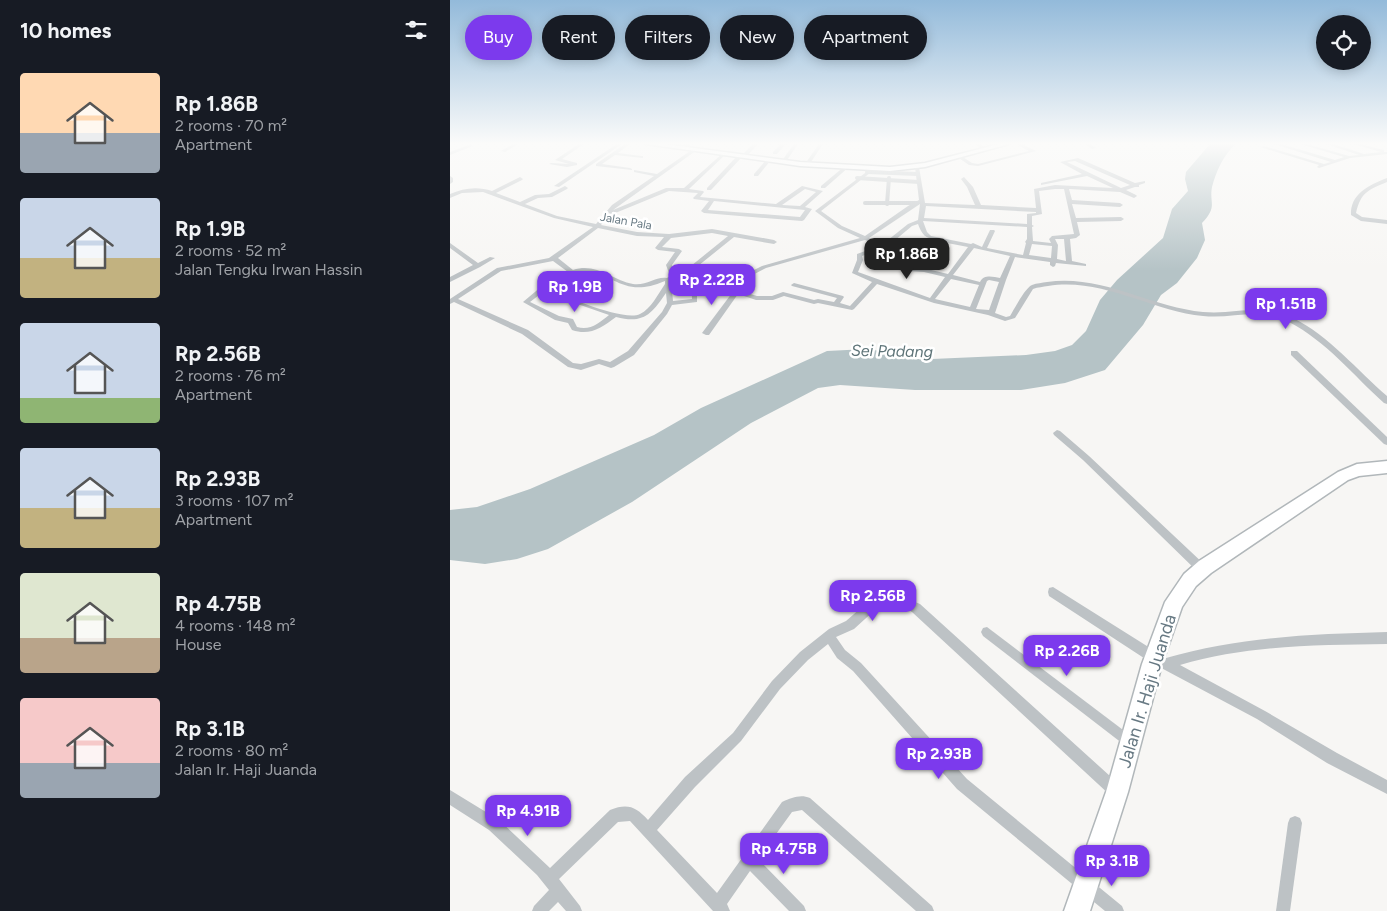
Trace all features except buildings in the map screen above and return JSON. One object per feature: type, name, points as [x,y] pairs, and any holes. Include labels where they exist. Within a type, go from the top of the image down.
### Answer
[{"type":"main road","name":"Jalan Ir. Haji Juanda","points":[[1077,911],[1087,886],[1160,661],[1174,602],[1190,580],[1202,569],[1343,476],[1357,470],[1387,467]]},
{"type":"street","points":[[492,193],[505,187]]},
{"type":"street","points":[[520,204],[537,196],[550,196],[565,188],[558,187]]},
{"type":"street","points":[[452,301],[499,268],[554,258],[597,226],[629,195],[642,187]]},
{"type":"street","points":[[686,190],[690,187]]},
{"type":"street","points":[[778,205],[804,187],[820,191],[802,206]]},
{"type":"street","points":[[847,187],[818,211],[835,224],[887,247]]},
{"type":"street","points":[[887,204],[888,187]]},
{"type":"street","points":[[919,187],[920,220],[924,234],[929,237],[1013,255],[1026,256],[1036,260],[1084,265]]},
{"type":"street","points":[[970,187],[979,208]]},
{"type":"street","points":[[1114,187],[1134,196]]},
{"type":"street","points":[[1026,256],[1031,226],[1030,215],[1038,215],[1039,211],[1036,190],[1066,188],[1121,190],[1134,187]]},
{"type":"street","points":[[1373,187],[1356,198],[1353,214],[1361,219],[1387,222]]},
{"type":"street","points":[[1053,263],[1056,245],[1054,238],[1077,235],[1066,188]]},
{"type":"street","name":"Jalan Pala","points":[[450,196],[462,191],[475,189],[492,193],[556,217],[638,234],[669,236],[706,231],[774,242]]},
{"type":"street","points":[[607,215],[668,189],[700,192],[696,198],[809,208],[802,219],[704,211],[712,200]]},
{"type":"street","points":[[1070,202],[1120,205]]},
{"type":"street","points":[[865,203],[920,203],[1039,211]]},
{"type":"street","points":[[670,303],[695,301],[694,276],[703,270],[735,278],[745,277],[764,267],[865,238],[920,203]]},
{"type":"street","points":[[1074,220],[1121,219]]},
{"type":"street","points":[[1031,226],[920,220],[910,225],[887,247],[859,255],[860,260],[854,271],[876,281],[932,299],[1005,318],[1013,317],[1031,288],[1038,285],[1089,283],[1168,308],[1204,314],[1264,310],[1291,320],[1311,333],[1387,402]]},
{"type":"street","points":[[984,248],[992,231]]},
{"type":"street","points":[[681,277],[732,234]]},
{"type":"street","points":[[452,301],[525,332],[576,367],[599,361],[611,365],[616,364],[631,353],[648,336],[670,303],[669,265],[679,251],[658,248],[669,236]]},
{"type":"street","points":[[1068,237],[1069,263]]},
{"type":"street","points":[[924,270],[925,261],[941,239]]},
{"type":"street","points":[[1028,242],[1056,245]]},
{"type":"street","points":[[932,299],[973,245]]},
{"type":"street","points":[[450,246],[478,266]]},
{"type":"street","points":[[872,251],[911,270],[924,270],[981,284]]},
{"type":"street","points":[[990,313],[1004,283],[1002,281],[1013,255]]},
{"type":"street","points":[[450,282],[492,258]]},
{"type":"street","points":[[554,258],[572,272]]},
{"type":"street","points":[[614,315],[593,330],[577,330],[571,322],[557,318],[526,303],[572,272],[587,270],[632,286],[650,286],[664,279],[670,281]]},
{"type":"street","points":[[543,290],[614,315],[634,319],[643,316],[670,281],[681,277],[694,276],[729,282],[729,288],[756,298],[773,298],[783,294],[814,302],[818,300],[852,308],[876,281]]},
{"type":"street","points":[[972,310],[981,284],[988,278],[1002,281]]},
{"type":"street","points":[[794,284],[841,297],[835,305]]},
{"type":"street","points":[[706,333],[736,292]]},
{"type":"street","points":[[818,300],[824,292]]},
{"type":"street","points":[[1294,353],[1387,442]]},
{"type":"street","points":[[1057,433],[1086,458],[1202,569]]},
{"type":"street","points":[[1053,592],[1160,661],[1261,715],[1332,758],[1387,787]]},
{"type":"street","points":[[648,830],[690,782],[737,738],[776,685],[804,656],[830,636],[850,625],[874,604],[908,604],[916,608],[1117,792]]},
{"type":"street","points":[[987,632],[1132,743]]},
{"type":"street","points":[[830,636],[842,654],[857,667],[962,784],[1117,911]]},
{"type":"street","points":[[1160,661],[1298,640],[1387,638]]},
{"type":"street","points":[[450,797],[494,825],[549,879],[575,911]]},
{"type":"street","points":[[549,879],[615,815],[632,814],[720,908],[749,860],[787,807],[797,802],[805,803],[927,911]]},
{"type":"street","points":[[1283,911],[1295,823]]},
{"type":"street","points":[[749,860],[799,911]]},
{"type":"street","points":[[539,911],[559,891]]},
{"type":"shaded area","points":[[1187,187],[1212,187],[1210,213],[1202,223],[1205,240],[1197,258],[1177,283],[1161,295],[1143,325],[1105,370],[1065,383],[1021,390],[915,390],[840,385],[818,388],[751,423],[632,502],[548,549],[517,559],[485,564],[450,560],[450,510],[477,507],[530,489],[654,435],[701,408],[827,351],[867,349],[932,359],[1026,355],[1055,351],[1072,345],[1086,331],[1100,300],[1117,280],[1163,238],[1172,209],[1188,191]]},
{"type":"water label","name":"Sei Padang","points":[[892,351]]}]
